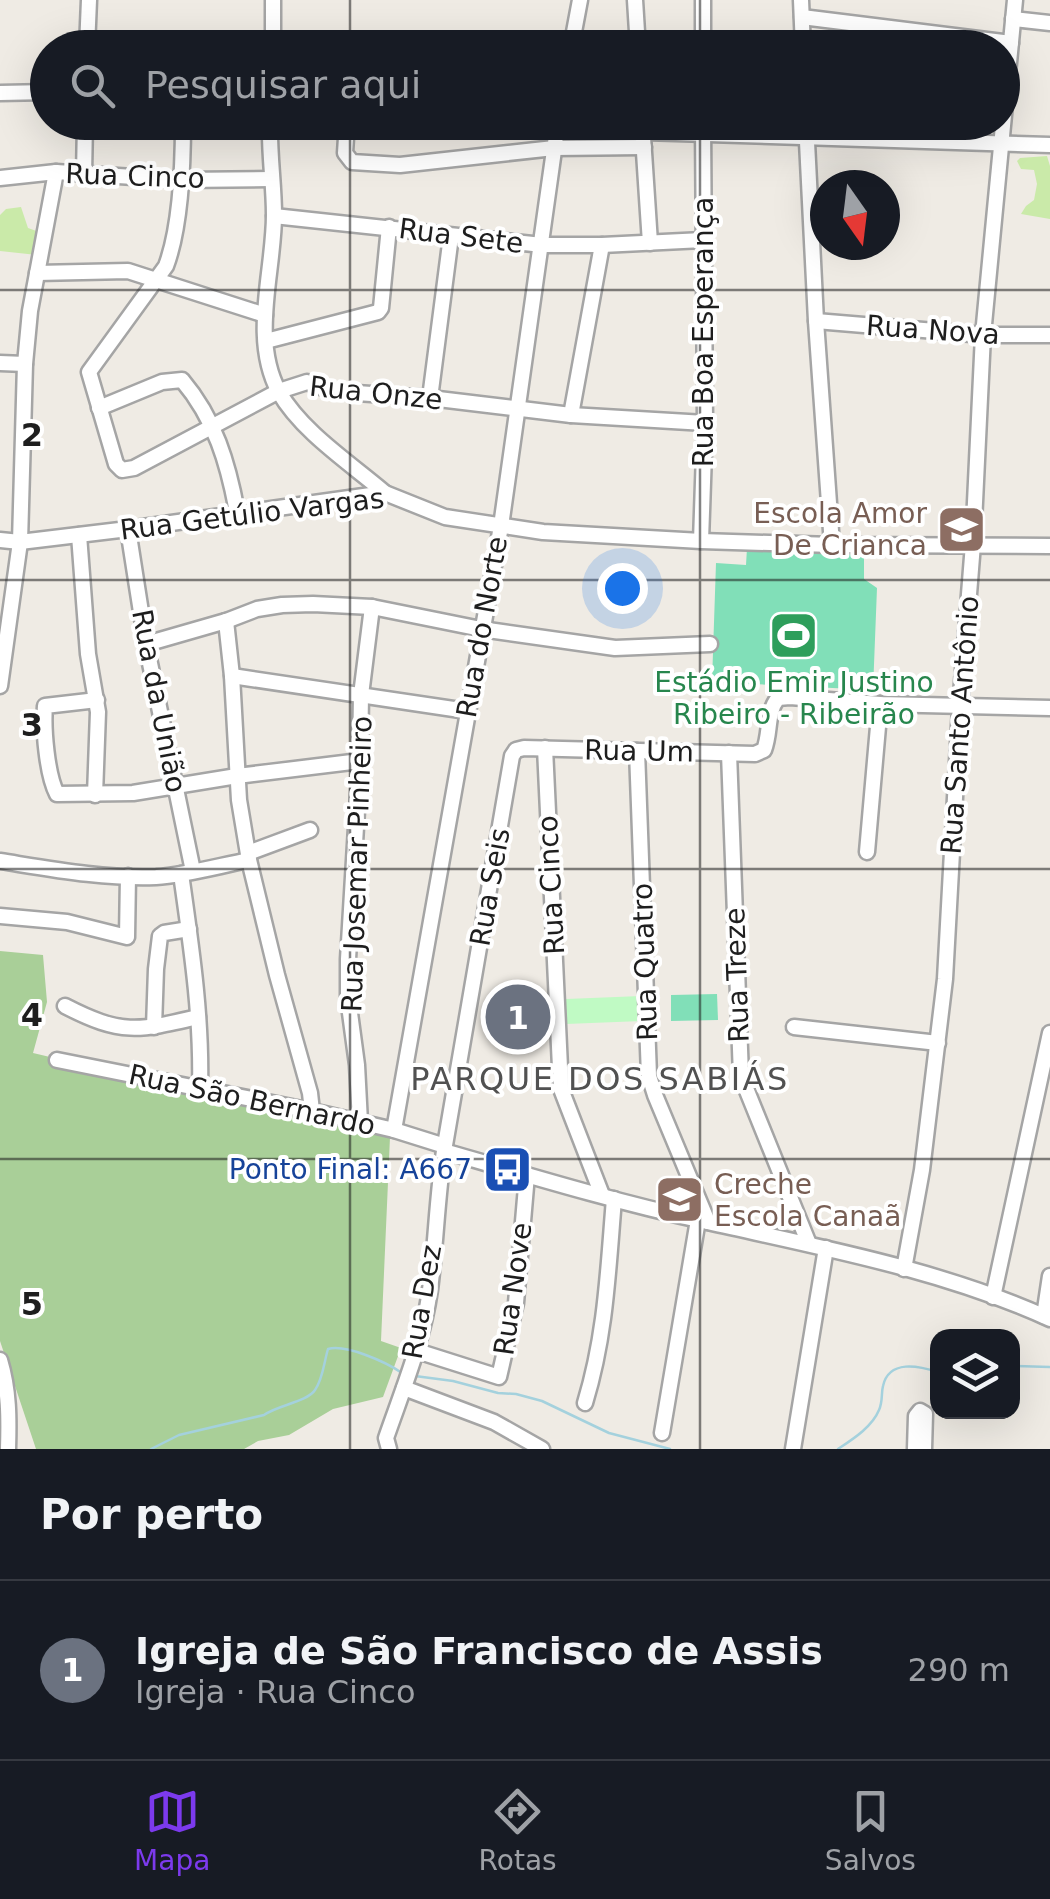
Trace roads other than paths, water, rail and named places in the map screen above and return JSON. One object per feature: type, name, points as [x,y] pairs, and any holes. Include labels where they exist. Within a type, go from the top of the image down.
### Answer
[{"type":"street","points":[[87,30],[88,0]]},
{"type":"street","points":[[273,30],[274,0]]},
{"type":"street","points":[[574,30],[580,0]]},
{"type":"street","points":[[635,0],[637,30]]},
{"type":"street","points":[[702,0],[702,30]]},
{"type":"street","points":[[801,0],[802,30]]},
{"type":"street","name":"Rua Santo Antônio","points":[[1012,30],[1015,0]]},
{"type":"street","points":[[802,17],[906,30]]},
{"type":"street","points":[[1013,20],[1050,23]]},
{"type":"street","points":[[0,93],[30,92]]},
{"type":"street","points":[[84,174],[85,140]]},
{"type":"street","points":[[182,140],[173,248],[158,280],[89,372],[99,408],[162,382],[177,380],[186,384],[214,427],[228,466],[237,512]]},
{"type":"street","points":[[270,140],[274,216],[265,315],[270,366],[279,390],[302,422],[386,493]]},
{"type":"street","points":[[345,140],[344,153],[352,162],[400,165],[605,140]]},
{"type":"street","name":"Rua do Norte","points":[[394,1130],[500,526],[555,140]]},
{"type":"street","points":[[643,140],[650,243]]},
{"type":"street","name":"Rua Boa Esperança","points":[[701,541],[705,423],[702,140]]},
{"type":"street","points":[[807,140],[832,545]]},
{"type":"street","points":[[968,140],[1050,145]]},
{"type":"street","name":"Rua Santo Antônio","points":[[904,1269],[922,1170],[945,980],[983,335],[1001,142]]},
{"type":"street","points":[[0,686],[20,542],[30,311],[56,172]]},
{"type":"street","name":"Rua Cinco","points":[[0,178],[56,172],[180,180],[271,179]]},
{"type":"street","name":"Rua Sete","points":[[274,216],[542,245],[703,240]]},
{"type":"street","points":[[266,340],[378,312],[389,228]]},
{"type":"street","points":[[430,398],[451,236]]},
{"type":"street","points":[[571,414],[602,245]]},
{"type":"street","points":[[37,274],[128,270],[265,315]]},
{"type":"street","name":"Rua Nova","points":[[816,321],[983,335],[1050,335]]},
{"type":"street","points":[[0,363],[26,364]]},
{"type":"street","name":"Rua Onze","points":[[99,408],[116,464],[122,470],[134,468],[279,390],[307,382],[332,391],[705,423]]},
{"type":"street","name":"Rua Getúlio Vargas","points":[[0,540],[20,542],[79,535],[386,493],[445,516],[584,535],[832,545],[1050,546]]},
{"type":"street","name":"Rua da União","points":[[128,529],[187,873],[200,1088]]},
{"type":"street","points":[[79,535],[88,654],[97,700],[95,794]]},
{"type":"street","points":[[146,644],[257,609],[282,605],[372,607],[482,630],[615,648],[710,644]]},
{"type":"street","name":"Rua Josemar Pinheiro","points":[[360,1122],[348,960],[361,695],[372,607]]},
{"type":"street","points":[[226,621],[237,776],[248,857],[312,1111]]},
{"type":"street","points":[[232,676],[466,711]]},
{"type":"street","name":"Rua Um","points":[[524,748],[755,754],[767,744],[770,714],[778,698],[880,704]]},
{"type":"street","points":[[97,700],[46,706],[44,711],[54,791],[60,795],[133,793],[360,762]]},
{"type":"street","points":[[867,852],[880,704],[1050,708]]},
{"type":"street","name":"Rua Seis","points":[[444,1148],[512,756],[524,748]]},
{"type":"street","name":"Rua Cinco","points":[[545,748],[561,1088],[608,1197]]},
{"type":"street","name":"Rua Quatro","points":[[637,750],[650,1076],[703,1221]]},
{"type":"street","name":"Rua Treze","points":[[729,753],[741,1076],[809,1244]]},
{"type":"street","points":[[0,862],[128,876],[187,873],[248,857],[310,830]]},
{"type":"street","points":[[0,916],[67,922],[127,937],[128,876]]},
{"type":"street","points":[[154,1027],[160,936],[189,929]]},
{"type":"street","points":[[65,1006],[106,1025],[131,1028],[198,1017]]},
{"type":"street","points":[[794,1027],[938,1042]]},
{"type":"street","points":[[993,1297],[1050,1033]]},
{"type":"street","name":"Rua São Bernardo","points":[[57,1060],[394,1130],[527,1175],[904,1269],[1047,1318]]},
{"type":"street","name":"Rua Dez","points":[[390,1449],[386,1438],[410,1371],[430,1292],[444,1148]]},
{"type":"street","name":"Rua Nove","points":[[410,1371],[500,1377],[516,1303],[527,1175]]},
{"type":"street","points":[[585,1403],[606,1312],[608,1197]]},
{"type":"street","points":[[662,1433],[703,1221]]},
{"type":"street","points":[[793,1449],[826,1248]]},
{"type":"street","points":[[1047,1318],[1050,1276]]},
{"type":"street","points":[[0,1360],[7,1385],[4,1402],[8,1449]]},
{"type":"street","points":[[410,1371],[542,1449]]},
{"type":"street","points":[[915,1449],[916,1416],[920,1410],[925,1414],[924,1449]]},
{"type":"waterway","points":[[151,1449],[179,1435],[264,1415],[306,1398],[318,1386],[328,1349],[355,1351],[402,1373]]},
{"type":"waterway","points":[[1020,1366],[1050,1367]]},
{"type":"waterway","points":[[838,1449],[872,1422],[891,1372],[906,1367],[930,1370]]},
{"type":"waterway","points":[[415,1376],[542,1401],[609,1433],[670,1449]]},
{"type":"place","name":"Escola Amor De Crianca","points":[[962,529]]},
{"type":"place","name":"Estádio Emir Justino Ribeiro - Ribeirão","points":[[794,635]]},
{"type":"place","name":"Igreja de São Francisco de Assis","points":[[518,1017]]},
{"type":"place","name":"Ponto Final: A667","points":[[507,1169]]},
{"type":"place","name":"Creche Escola Canaã","points":[[679,1200]]},
{"type":"district","name":"PARQUE DOS SABIÁS","points":[[600,1079]]}]
